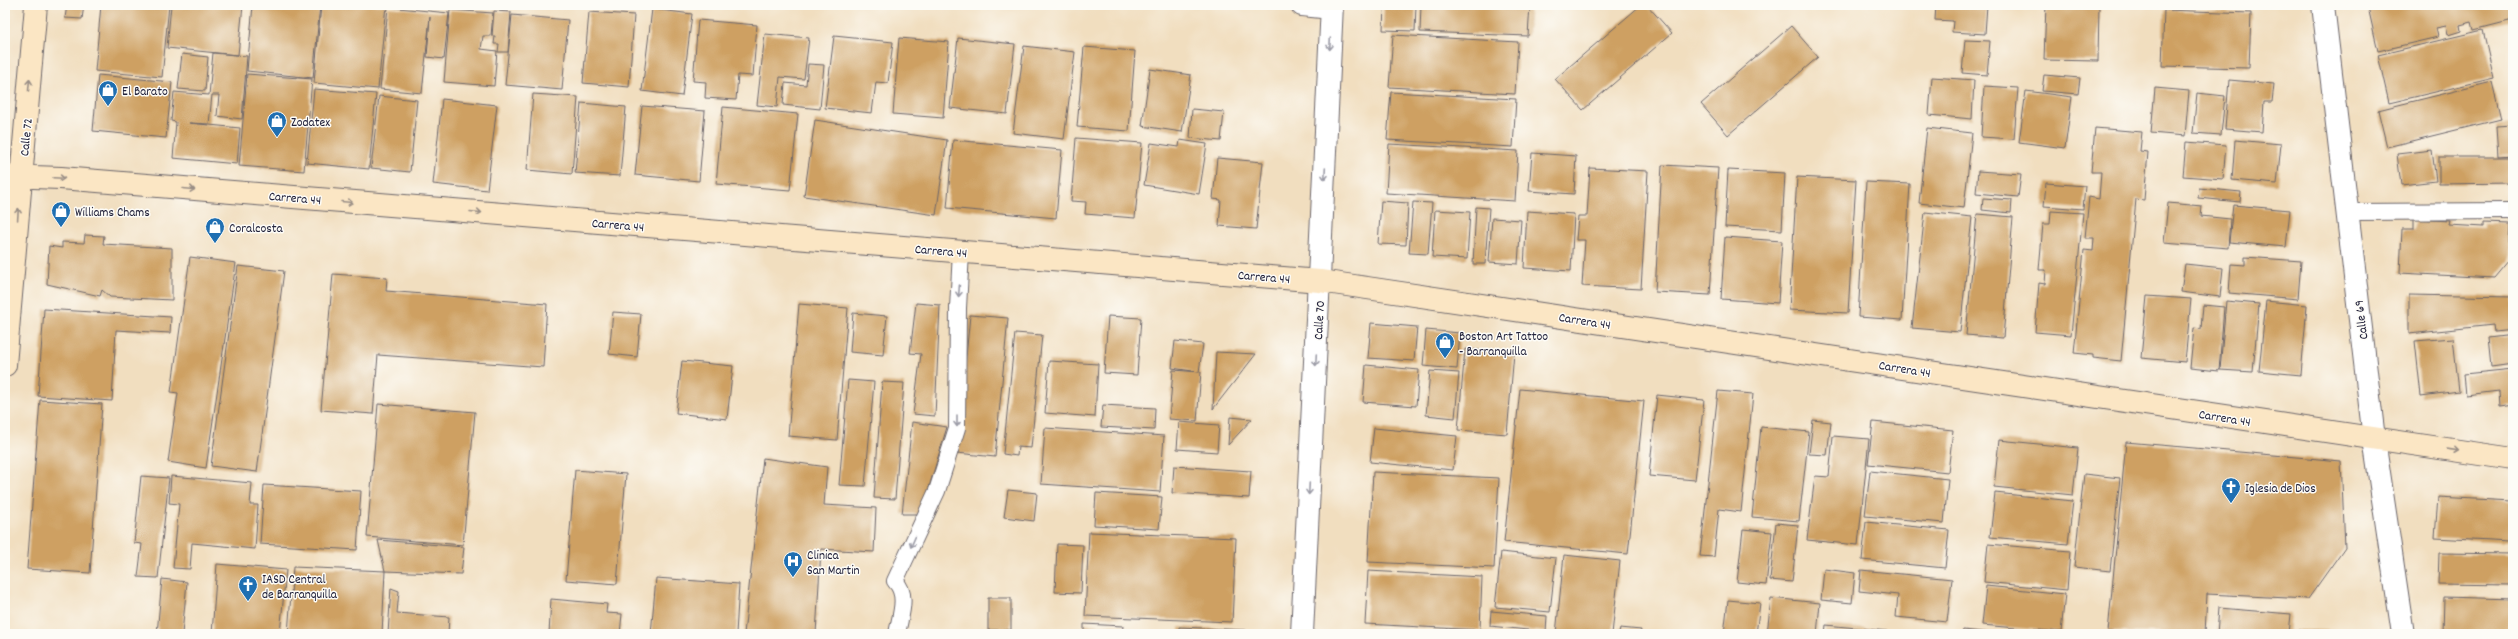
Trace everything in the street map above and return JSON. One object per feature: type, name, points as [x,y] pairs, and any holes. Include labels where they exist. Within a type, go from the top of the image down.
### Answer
[{"type":"street","name":"Calle 72","points":[[5,365],[13,176],[36,5]]},
{"type":"street","points":[[1302,5],[1332,6]]},
{"type":"street","name":"Calle 69","points":[[2323,5],[2374,439],[2403,634]]},
{"type":"street","name":"Calle 70","points":[[1302,634],[1332,6]]},
{"type":"street","name":"Carrera 44","points":[[13,176],[1320,281],[2513,459]]},
{"type":"lane","points":[[2348,212],[2513,211]]},
{"type":"lane","points":[[897,634],[903,595],[900,587],[895,581],[937,491],[957,428],[958,308],[961,252]]},
{"type":"building","points":[[67,5],[84,5],[82,19],[65,18]]},
{"type":"building","points":[[101,5],[169,5],[162,77],[95,71]]},
{"type":"building","points":[[171,5],[243,5],[238,55],[167,48]]},
{"type":"building","points":[[253,5],[320,5],[313,78],[247,71]]},
{"type":"building","points":[[321,5],[386,5],[378,89],[314,83]]},
{"type":"building","points":[[1384,5],[1416,5],[1415,31],[1383,30]]},
{"type":"building","points":[[1421,5],[1530,5],[1528,36],[1420,32]]},
{"type":"building","points":[[1641,5],[1647,5],[1672,33],[1583,110],[1555,79]]},
{"type":"building","points":[[1936,5],[1987,5],[1985,34],[1952,32],[1953,21],[1935,20]]},
{"type":"building","points":[[2046,5],[2099,5],[2098,61],[2044,60]]},
{"type":"building","points":[[2377,5],[2513,5],[2513,20],[2474,30],[2472,22],[2460,25],[2461,31],[2448,35],[2446,26],[2436,28],[2438,37],[2378,51],[2368,7]]},
{"type":"building","points":[[388,7],[449,13],[444,59],[427,57],[430,17],[422,93],[380,89]]},
{"type":"building","points":[[652,9],[692,14],[682,96],[642,91]]},
{"type":"building","points":[[450,10],[493,13],[491,36],[483,36],[481,49],[497,51],[494,86],[444,82]]},
{"type":"building","points":[[2164,10],[2251,13],[2249,68],[2162,66]]},
{"type":"building","points":[[494,11],[511,12],[508,52],[498,52],[499,44],[494,44],[495,36],[492,36]]},
{"type":"building","points":[[589,12],[634,15],[629,87],[583,83]]},
{"type":"building","points":[[512,15],[568,20],[562,90],[505,85]]},
{"type":"building","points":[[698,20],[757,25],[753,76],[738,75],[736,100],[705,98],[706,82],[693,81]]},
{"type":"building","points":[[1791,26],[1818,57],[1728,135],[1701,104]]},
{"type":"building","points":[[2483,30],[2494,78],[2389,103],[2378,55]]},
{"type":"building","points":[[765,34],[809,38],[804,79],[780,77],[777,107],[757,105]]},
{"type":"building","points":[[1393,35],[1518,42],[1515,94],[1389,87]]},
{"type":"building","points":[[834,36],[893,42],[888,83],[876,82],[872,113],[825,108]]},
{"type":"building","points":[[899,38],[949,42],[943,118],[893,114]]},
{"type":"building","points":[[958,38],[1015,44],[1007,114],[950,108]]},
{"type":"building","points":[[1965,40],[1990,41],[1987,75],[1962,73]]},
{"type":"building","points":[[1024,46],[1075,52],[1064,139],[1013,133]]},
{"type":"building","points":[[1084,47],[1135,51],[1129,131],[1077,127]]},
{"type":"building","points":[[213,53],[247,56],[242,119],[217,116],[219,95],[212,95],[209,124],[189,123],[240,128],[237,164],[173,158],[176,122],[171,121],[174,92],[209,95]]},
{"type":"building","points":[[182,54],[208,57],[205,91],[178,89]]},
{"type":"building","points":[[808,64],[824,65],[820,109],[783,105],[785,83],[806,85]]},
{"type":"building","points":[[1150,69],[1191,75],[1182,132],[1142,126]]},
{"type":"building","points":[[247,74],[312,79],[304,171],[239,166]]},
{"type":"building","points":[[98,75],[172,82],[166,138],[93,131]]},
{"type":"building","points":[[2044,75],[2080,78],[2078,94],[2042,91]]},
{"type":"building","points":[[1932,77],[1974,80],[1972,119],[1929,115]]},
{"type":"building","points":[[2229,80],[2274,84],[2272,102],[2264,102],[2262,132],[2225,129]]},
{"type":"building","points":[[2492,82],[2501,119],[2387,147],[2378,110]]},
{"type":"building","points":[[1984,86],[2018,88],[2014,139],[1981,137]]},
{"type":"building","points":[[2155,88],[2189,91],[2185,136],[2151,133]]},
{"type":"building","points":[[314,89],[376,94],[369,169],[307,163]]},
{"type":"building","points":[[2026,91],[2072,97],[2065,148],[2019,142]]},
{"type":"building","points":[[1391,92],[1516,99],[1513,147],[1387,140]]},
{"type":"building","points":[[2197,93],[2225,96],[2221,135],[2193,133]]},
{"type":"building","points":[[533,94],[578,97],[572,174],[527,170]]},
{"type":"building","points":[[379,96],[417,100],[410,172],[371,168]]},
{"type":"building","points":[[442,99],[497,105],[487,190],[433,184]]},
{"type":"building","points":[[581,103],[626,107],[620,176],[575,173]]},
{"type":"building","points":[[642,106],[705,111],[699,181],[635,175]]},
{"type":"building","points":[[723,107],[798,114],[790,190],[716,184]]},
{"type":"building","points":[[1192,109],[1224,112],[1221,141],[1190,138]]},
{"type":"building","points":[[815,120],[947,140],[936,215],[804,196]]},
{"type":"building","points":[[2513,125],[2513,155],[2498,156],[2496,126]]},
{"type":"building","points":[[1927,128],[1972,133],[1964,208],[1919,203]]},
{"type":"building","points":[[2095,128],[2142,132],[2140,151],[2148,152],[2144,200],[2136,199],[2121,361],[2093,358],[2093,355],[2074,353],[2084,250],[2093,251],[2094,238],[2085,238],[2089,197],[2099,199],[2101,172],[2091,172]]},
{"type":"building","points":[[1076,138],[1142,143],[1135,218],[1085,214],[1086,202],[1071,201]]},
{"type":"building","points":[[953,140],[1062,150],[1056,218],[947,208]]},
{"type":"building","points":[[1180,140],[1207,144],[1199,194],[1144,185],[1151,143],[1179,147]]},
{"type":"building","points":[[2235,140],[2281,144],[2277,184],[2232,180]]},
{"type":"building","points":[[2186,142],[2226,145],[2223,179],[2183,176]]},
{"type":"building","points":[[1389,144],[1518,151],[1515,201],[1386,193]]},
{"type":"building","points":[[2432,150],[2436,181],[2401,185],[2397,154]]},
{"type":"building","points":[[1532,153],[1576,156],[1574,194],[1529,191]]},
{"type":"building","points":[[2439,157],[2513,157],[2513,183],[2439,184]]},
{"type":"building","points":[[1217,158],[1263,162],[1256,229],[1219,226],[1221,200],[1213,199]]},
{"type":"building","points":[[1662,165],[1718,168],[1710,295],[1655,292]]},
{"type":"building","points":[[1590,168],[1648,171],[1641,289],[1582,286],[1585,240],[1576,240],[1578,216],[1587,216]]},
{"type":"building","points":[[1728,170],[1785,173],[1782,230],[1725,227]]},
{"type":"building","points":[[1978,171],[2021,174],[2018,197],[1976,193]]},
{"type":"building","points":[[1797,177],[1856,180],[1848,313],[1789,310]]},
{"type":"building","points":[[1866,182],[1910,184],[1902,320],[1858,317]]},
{"type":"building","points":[[2046,183],[2085,186],[2083,209],[2044,206]]},
{"type":"building","points":[[2199,188],[2241,192],[2240,202],[2198,198]]},
{"type":"building","points":[[1983,198],[2012,200],[2011,213],[1982,210]]},
{"type":"building","points":[[1381,201],[1408,203],[1406,245],[1378,244]]},
{"type":"building","points":[[1413,202],[1432,203],[1428,254],[1409,253]]},
{"type":"building","points":[[2168,203],[2202,206],[2201,216],[2230,219],[2228,248],[2164,243]]},
{"type":"building","points":[[2233,205],[2290,210],[2286,247],[2229,242]]},
{"type":"building","points":[[1476,207],[1489,208],[1485,264],[1473,264]]},
{"type":"building","points":[[1435,210],[1470,212],[1467,259],[1432,257]]},
{"type":"building","points":[[1527,211],[1574,214],[1571,271],[1524,268]]},
{"type":"building","points":[[2051,211],[2083,213],[2071,335],[2035,332],[2039,283],[2045,284],[2046,270],[2039,270],[2043,224],[2050,224]]},
{"type":"building","points":[[1925,212],[1972,217],[1960,332],[1912,328]]},
{"type":"building","points":[[1977,214],[2013,217],[2003,338],[1966,335]]},
{"type":"building","points":[[1492,218],[1521,220],[1518,264],[1489,262]]},
{"type":"building","points":[[2414,219],[2450,221],[2449,225],[2483,227],[2483,223],[2511,224],[2509,260],[2494,278],[2400,273],[2402,229],[2414,229]]},
{"type":"building","points":[[85,235],[104,236],[103,244],[172,248],[172,300],[110,297],[102,290],[100,296],[47,284],[49,246],[62,248],[62,242],[84,243]]},
{"type":"building","points":[[1725,237],[1782,241],[1778,303],[1721,299]]},
{"type":"building","points":[[190,257],[236,263],[206,468],[168,462],[178,393],[171,392]]},
{"type":"building","points":[[2245,257],[2301,261],[2298,299],[2229,293],[2231,264],[2245,265]]},
{"type":"building","points":[[2185,264],[2223,268],[2220,297],[2181,292]]},
{"type":"building","points":[[238,266],[284,271],[257,472],[211,466]]},
{"type":"building","points":[[333,274],[387,278],[386,291],[547,304],[543,367],[378,355],[373,414],[321,410]]},
{"type":"building","points":[[2409,295],[2513,297],[2513,330],[2494,332],[2493,325],[2409,334]]},
{"type":"building","points":[[2147,296],[2191,299],[2185,362],[2141,358]]},
{"type":"building","points":[[2226,301],[2259,304],[2253,372],[2220,370]]},
{"type":"building","points":[[2266,301],[2307,305],[2301,375],[2259,371]]},
{"type":"building","points":[[916,303],[940,305],[935,416],[913,414],[921,354],[910,353]]},
{"type":"building","points":[[799,304],[848,308],[837,440],[788,436]]},
{"type":"building","points":[[2203,305],[2224,307],[2219,371],[2190,368],[2194,328],[2201,329]]},
{"type":"building","points":[[44,309],[171,317],[170,333],[116,330],[112,401],[38,396]]},
{"type":"building","points":[[613,312],[641,314],[637,357],[609,354]]},
{"type":"building","points":[[853,313],[887,316],[883,355],[850,352]]},
{"type":"building","points":[[970,315],[1008,318],[995,457],[957,453]]},
{"type":"building","points":[[1108,316],[1141,318],[1137,375],[1104,373]]},
{"type":"building","points":[[1371,323],[1417,327],[1414,361],[1368,358]]},
{"type":"building","points":[[1426,330],[1460,333],[1457,369],[1423,366]]},
{"type":"building","points":[[1015,333],[1042,335],[1031,448],[1018,447],[1017,456],[1003,454]]},
{"type":"building","points":[[2513,335],[2513,364],[2491,367],[2488,338]]},
{"type":"building","points":[[2453,338],[2459,391],[2421,396],[2415,341]]},
{"type":"building","points":[[1175,341],[1203,344],[1199,372],[1172,368]]},
{"type":"building","points":[[1465,349],[1514,353],[1507,434],[1458,430]]},
{"type":"building","points":[[1216,352],[1256,354],[1213,409]]},
{"type":"building","points":[[682,361],[733,366],[727,419],[676,413]]},
{"type":"building","points":[[1049,361],[1098,364],[1095,417],[1045,413]]},
{"type":"building","points":[[1366,365],[1419,370],[1416,406],[1363,402]]},
{"type":"building","points":[[2513,369],[2513,404],[2500,406],[2499,391],[2466,395],[2464,374]]},
{"type":"building","points":[[1173,370],[1201,372],[1197,421],[1169,419]]},
{"type":"building","points":[[1430,371],[1459,373],[1455,418],[1426,415]]},
{"type":"building","points":[[848,380],[874,382],[865,486],[839,485]]},
{"type":"building","points":[[882,382],[904,383],[895,499],[874,498]]},
{"type":"building","points":[[1520,389],[1644,401],[1628,554],[1504,542]]},
{"type":"building","points":[[1718,391],[1753,394],[1741,512],[1719,509],[1714,557],[1700,556]]},
{"type":"building","points":[[1657,395],[1704,400],[1695,480],[1649,476]]},
{"type":"building","points":[[40,400],[102,404],[90,573],[27,569]]},
{"type":"building","points":[[378,404],[475,412],[463,545],[367,537]]},
{"type":"building","points":[[1103,405],[1155,408],[1154,430],[1101,427]]},
{"type":"building","points":[[1230,417],[1252,419],[1228,445]]},
{"type":"building","points":[[1813,420],[1831,422],[1827,455],[1809,454]]},
{"type":"building","points":[[912,422],[947,427],[921,514],[902,514]]},
{"type":"building","points":[[1179,422],[1219,425],[1217,452],[1177,449]]},
{"type":"building","points":[[1873,422],[1953,430],[1948,472],[1868,464]]},
{"type":"building","points":[[1761,427],[1809,432],[1799,521],[1752,517]]},
{"type":"building","points":[[1045,428],[1164,436],[1160,492],[1041,484]]},
{"type":"building","points":[[1374,428],[1457,436],[1453,470],[1370,462]]},
{"type":"building","points":[[1833,436],[1869,439],[1858,545],[1807,540],[1815,476],[1829,477]]},
{"type":"building","points":[[1999,440],[2078,448],[2073,495],[1994,487]]},
{"type":"building","name":"Iglesia de Dios","points":[[2126,442],[2341,461],[2345,547],[2308,599],[2207,594],[2205,634],[2108,632]]},
{"type":"building","points":[[763,458],[827,467],[824,505],[876,508],[874,552],[821,549],[816,634],[744,634]]},
{"type":"building","points":[[1174,466],[1251,471],[1249,498],[1172,493]]},
{"type":"building","points":[[575,470],[626,474],[617,584],[566,580]]},
{"type":"building","points":[[1870,471],[1948,479],[1944,523],[1865,516]]},
{"type":"building","points":[[1373,472],[1499,478],[1494,568],[1368,562]]},
{"type":"building","points":[[2084,474],[2120,478],[2110,571],[2074,567]]},
{"type":"building","points":[[141,476],[169,478],[158,578],[138,577],[142,544],[134,543]]},
{"type":"building","points":[[171,476],[252,483],[250,505],[258,505],[255,549],[192,543],[190,569],[173,568],[179,504],[169,503]]},
{"type":"building","points":[[264,485],[361,491],[357,550],[260,544]]},
{"type":"building","points":[[1008,490],[1037,493],[1034,521],[1004,517]]},
{"type":"building","points":[[1096,493],[1162,497],[1159,529],[1094,525]]},
{"type":"building","points":[[1995,493],[2073,501],[2068,544],[1990,537]]},
{"type":"building","points":[[2438,497],[2512,501],[2509,542],[2435,538]]},
{"type":"building","points":[[1866,522],[1949,530],[1945,568],[1862,560]]},
{"type":"building","points":[[1776,523],[1798,525],[1792,582],[1770,580]]},
{"type":"building","points":[[1743,529],[1772,532],[1766,585],[1737,582]]},
{"type":"building","points":[[1089,532],[1236,538],[1232,622],[1085,616]]},
{"type":"building","points":[[378,540],[464,547],[461,574],[385,571]]},
{"type":"building","points":[[1057,544],[1083,545],[1081,593],[1055,592]]},
{"type":"building","points":[[1988,544],[2070,551],[2067,590],[1984,582]]},
{"type":"building","points":[[1501,552],[1556,558],[1550,612],[1495,607]]},
{"type":"building","points":[[2439,553],[2513,554],[2512,585],[2438,584]]},
{"type":"building","points":[[1564,555],[1620,561],[1612,634],[1556,634]]},
{"type":"building","name":"IASD Central de Barranquilla","points":[[217,564],[286,570],[280,634],[212,634]]},
{"type":"building","points":[[293,567],[385,571],[382,634],[288,634]]},
{"type":"building","points":[[1824,569],[1855,573],[1852,603],[1821,600]]},
{"type":"building","points":[[1861,570],[1952,579],[1947,622],[1896,617],[1898,595],[1859,591]]},
{"type":"building","points":[[1368,571],[1482,577],[1480,630],[1365,624]]},
{"type":"building","points":[[656,578],[739,584],[736,634],[651,634]]},
{"type":"building","points":[[162,579],[187,582],[182,634],[157,634]]},
{"type":"building","points":[[1986,586],[2065,594],[2061,632],[1982,625]]},
{"type":"building","points":[[391,588],[399,591],[397,613],[449,617],[448,634],[388,634]]},
{"type":"building","points":[[2444,597],[2513,599],[2513,634],[2443,634]]},
{"type":"building","points":[[988,598],[1011,598],[1011,630],[988,630]]},
{"type":"building","points":[[1771,598],[1820,603],[1817,634],[1767,634]]},
{"type":"building","points":[[551,599],[607,604],[606,613],[622,614],[620,634],[549,634]]},
{"type":"building","points":[[1728,600],[1760,603],[1756,634],[1724,634]]},
{"type":"building","points":[[2219,608],[2291,614],[2289,634],[2217,634]]},
{"type":"building","points":[[1491,611],[1547,616],[1546,632],[1490,626]]},
{"type":"building","points":[[1084,624],[1123,626],[1122,634],[1084,634]]},
{"type":"building","points":[[1826,625],[1887,631],[1887,634],[1825,634]]},
{"type":"building","points":[[1179,627],[1246,630],[1245,634],[1179,634]]},
{"type":"building","points":[[1620,628],[1641,630],[1640,634],[1619,634]]},
{"type":"building","points":[[1963,630],[1992,633],[1992,634],[1962,634]]},
{"type":"building","points":[[2299,630],[2345,631],[2345,634],[2299,634]]},
{"type":"place","name":"El Barato","points":[[108,107]]},
{"type":"place","name":"Zodatex","points":[[277,138]]},
{"type":"place","name":"Williams Chams","points":[[61,228]]},
{"type":"place","name":"Coralcosta","points":[[215,244]]},
{"type":"place","name":"Boston Art Tattoo - Barranquilla","points":[[1445,359]]},
{"type":"place","name":"Iglesia de Dios","points":[[2231,504]]},
{"type":"place","name":"Clinica San Martin","points":[[793,578]]},
{"type":"place","name":"IASD Central de Barranquilla","points":[[248,602]]}]
